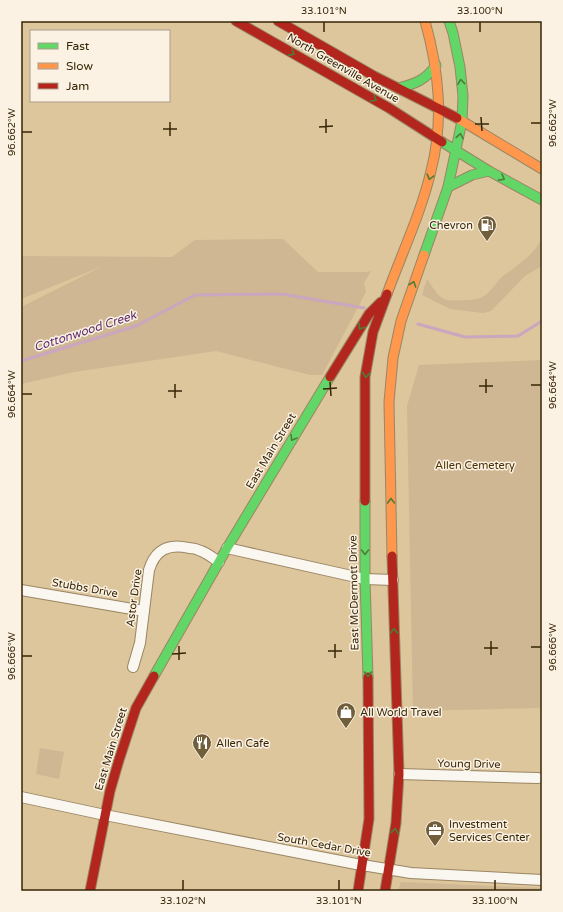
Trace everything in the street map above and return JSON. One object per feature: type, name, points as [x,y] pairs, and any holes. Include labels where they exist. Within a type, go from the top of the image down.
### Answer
[{"type":"main road","name":"North Greenville Avenue","points":[[236,21],[389,108],[489,171],[542,200]]},
{"type":"main road","name":"North Greenville Avenue","points":[[278,21],[398,88],[462,121],[542,169]]},
{"type":"main road","name":"East Main Street","points":[[90,891],[110,791],[136,708],[227,548],[358,331],[369,314],[386,297],[425,193],[436,152],[440,110],[439,86],[430,36],[424,21]]},
{"type":"main road","points":[[385,891],[396,823],[399,774],[392,580],[389,402],[393,358],[401,321],[448,187],[457,151],[462,121],[463,96],[460,67],[449,21]]},
{"type":"main road","points":[[398,88],[414,85],[424,80],[432,72],[436,65]]},
{"type":"main road","points":[[448,187],[472,175],[489,171]]},
{"type":"main road","name":"East McDermott Drive","points":[[358,891],[369,819],[368,659],[365,579],[365,377],[370,345],[378,317],[386,297]]},
{"type":"street","name":"Astor Drive","points":[[133,667],[140,643],[149,570],[152,561],[158,553],[167,547],[178,545],[200,550],[219,562]]},
{"type":"street","points":[[227,548],[365,579],[392,580]]},
{"type":"street","name":"Stubbs Drive","points":[[22,590],[144,611]]},
{"type":"street","name":"Young Drive","points":[[399,774],[538,778]]},
{"type":"street","name":"South Cedar Drive","points":[[21,797],[105,815],[411,873],[542,880]]},
{"type":"green space","points":[[542,238],[542,266],[525,276],[491,311],[483,313],[450,309],[422,295],[427,279],[435,291],[446,300],[478,299],[487,294],[503,276],[530,255],[535,250]]},
{"type":"green space","points":[[283,239],[318,272],[371,271],[364,283],[366,292],[322,375],[310,375],[216,351],[74,372],[21,384],[21,307],[103,266],[21,299],[21,256],[172,257],[195,240]]},
{"type":"green space","name":"Allen Cemetery","points":[[542,360],[542,708],[413,711],[407,406],[419,365]]},
{"type":"green space","points":[[40,748],[64,752],[59,779],[36,774]]},
{"type":"green space","points":[[401,882],[542,888],[542,891],[398,891]]},
{"type":"waterway","name":"Cottonwood Creek","points":[[21,361],[136,326],[195,295],[282,294],[364,308]]},
{"type":"waterway","name":"Cottonwood Creek","points":[[418,324],[465,337],[518,336],[542,321]]},
{"type":"traffic: fast","points":[[424,255],[448,187],[462,121],[463,96],[460,67],[449,21]]},
{"type":"traffic: fast","points":[[398,88],[420,81],[436,65]]},
{"type":"traffic: fast","points":[[442,142],[489,171],[542,200]]},
{"type":"traffic: fast","points":[[448,187],[472,175],[489,171]]},
{"type":"traffic: fast","points":[[154,676],[227,548],[330,377]]},
{"type":"traffic: fast","points":[[365,501],[365,579],[368,677]]},
{"type":"traffic: slow","points":[[387,294],[427,187],[438,133],[439,114],[434,58],[425,21]]},
{"type":"traffic: slow","points":[[457,118],[542,169]]},
{"type":"traffic: slow","points":[[392,556],[389,402],[393,358],[401,321],[424,255]]},
{"type":"traffic: jam","points":[[236,21],[389,108],[442,142]]},
{"type":"traffic: jam","points":[[278,21],[374,76],[457,118]]},
{"type":"traffic: jam","points":[[365,501],[365,377],[373,332],[387,294]]},
{"type":"traffic: jam","points":[[330,377],[369,314],[381,302]]},
{"type":"traffic: jam","points":[[385,891],[396,823],[399,774],[392,556]]},
{"type":"traffic: jam","points":[[90,891],[110,791],[119,760],[136,708],[154,676]]},
{"type":"traffic: jam","points":[[358,891],[369,819],[368,677]]},
{"type":"place","name":"Chevron","points":[[487,242]]},
{"type":"place","name":"All World Travel","points":[[346,729]]},
{"type":"place","name":"Allen Cafe","points":[[202,760]]},
{"type":"place","name":"Investment Services Center","points":[[435,847]]}]
